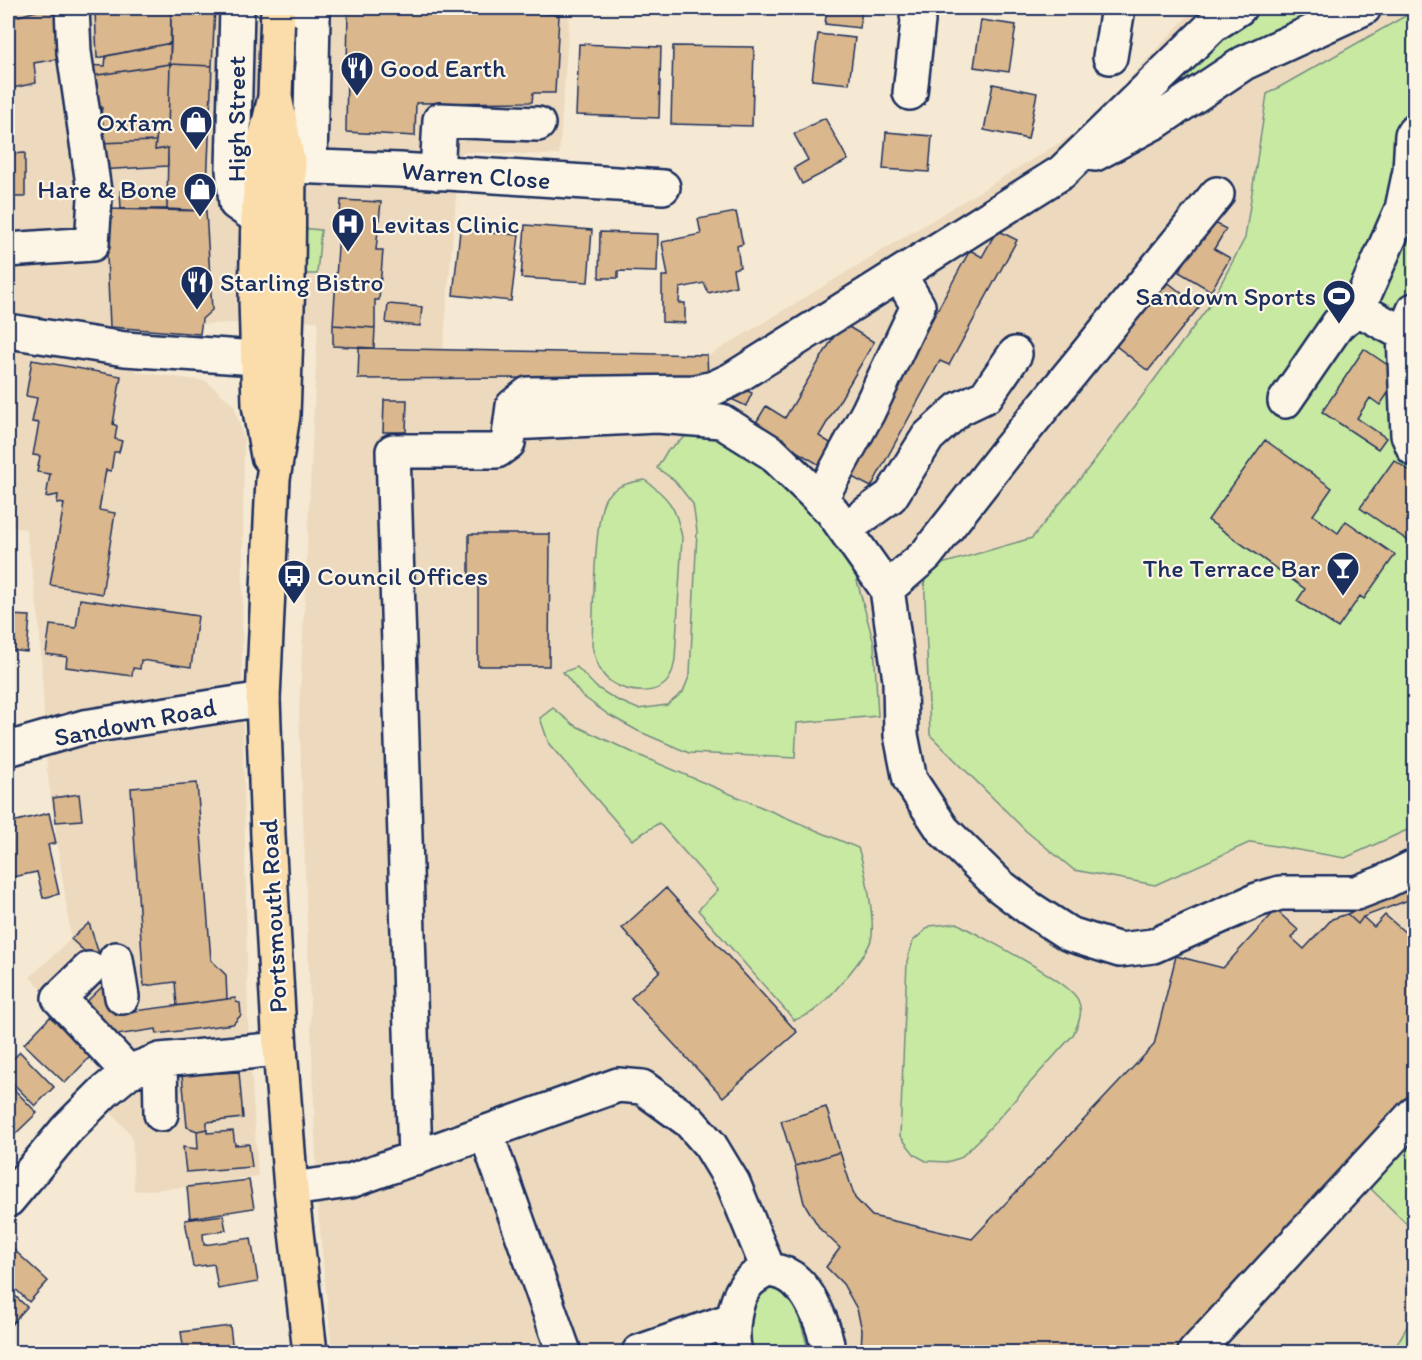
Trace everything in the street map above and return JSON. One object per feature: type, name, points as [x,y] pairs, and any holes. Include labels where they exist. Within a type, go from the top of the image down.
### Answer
[{"type":"main road","name":"High Street","points":[[272,358],[258,218],[263,149],[275,97],[278,8]]},
{"type":"main road","name":"High Street","points":[[272,358],[300,165],[275,97]]},
{"type":"main road","name":"Portsmouth Road","points":[[272,358],[259,405],[273,478],[263,699],[268,836],[280,1049],[291,1189],[310,1353]]},
{"type":"street","points":[[8,250],[92,244],[95,198],[74,52],[72,8]]},
{"type":"street","name":"High Street","points":[[237,8],[232,170],[236,203],[258,218]]},
{"type":"street","name":"High Street","points":[[300,165],[314,17],[301,8]]},
{"type":"street","points":[[910,93],[918,21],[916,8]]},
{"type":"street","points":[[1110,57],[1118,8]]},
{"type":"street","points":[[1062,172],[1213,25],[1239,8]]},
{"type":"street","points":[[415,1159],[393,451],[497,451],[508,443],[513,406],[528,394],[695,392],[714,388],[731,380],[900,276],[1062,172],[1157,122],[1244,63],[1364,8]]},
{"type":"street","points":[[437,173],[440,120],[538,124]]},
{"type":"street","points":[[1285,401],[1338,324],[1358,309],[1402,209],[1410,171],[1414,132]]},
{"type":"street","name":"Warren Close","points":[[300,165],[663,187]]},
{"type":"street","points":[[888,589],[926,555],[1005,454],[1217,194]]},
{"type":"street","points":[[820,500],[868,412],[918,306],[900,276]]},
{"type":"street","points":[[1358,309],[1409,322],[1408,435],[1414,449]]},
{"type":"street","points":[[8,331],[125,349],[272,358]]},
{"type":"street","points":[[845,529],[891,496],[928,437],[959,409],[986,396],[1015,354]]},
{"type":"street","points":[[511,423],[657,416],[721,422],[772,453],[832,511],[888,589],[900,680],[900,735],[910,780],[943,830],[1000,886],[1029,908],[1069,933],[1120,950],[1153,946],[1257,900],[1280,893],[1356,893],[1412,873]]},
{"type":"street","name":"Sandown Road","points":[[8,749],[84,728],[168,712],[263,699]]},
{"type":"street","points":[[122,997],[103,964],[59,998],[128,1072]]},
{"type":"street","points":[[8,1200],[67,1129],[128,1072],[160,1060],[280,1049]]},
{"type":"street","points":[[160,1060],[161,1114]]},
{"type":"street","points":[[291,1189],[350,1181],[618,1084],[642,1087],[689,1121],[710,1145],[733,1183],[768,1269]]},
{"type":"street","points":[[1195,1353],[1414,1114]]},
{"type":"street","points":[[486,1133],[564,1353]]},
{"type":"street","points":[[735,1353],[732,1328],[741,1293],[749,1282],[768,1269]]},
{"type":"street","points":[[768,1269],[788,1275],[804,1290],[822,1327],[828,1353]]},
{"type":"street","points":[[639,1353],[734,1319]]},
{"type":"shaded area","points":[[8,8],[570,8],[559,155],[462,152],[443,351],[710,355],[1082,129],[1195,8],[1414,8],[1414,1315],[1392,1352],[332,1352],[318,1212],[299,713],[318,321],[108,330],[137,372],[206,381],[234,405],[244,439],[242,664],[248,1020],[258,1176],[187,1187],[134,1191],[132,1136],[111,1113],[106,1056],[30,977],[71,939],[47,769],[39,621],[26,529],[8,527]]},
{"type":"green space","points":[[1261,8],[1322,8],[1274,30],[1204,71],[1135,123],[1234,21]]},
{"type":"green space","points":[[1414,11],[1414,827],[1345,858],[1251,842],[1155,885],[1074,870],[1026,831],[930,735],[924,569],[1032,538],[1091,465],[1209,306],[1245,238],[1267,94]]},
{"type":"green space","points":[[300,228],[321,230],[317,274],[304,274]]},
{"type":"green space","points":[[689,434],[721,435],[799,491],[854,569],[874,644],[878,716],[797,723],[795,758],[689,753],[638,731],[609,715],[581,695],[563,672],[577,667],[596,687],[615,699],[638,709],[667,705],[683,692],[690,674],[697,531],[693,504],[674,480],[657,468],[667,451]]},
{"type":"green space","points":[[645,480],[670,504],[682,537],[673,670],[670,677],[659,688],[634,691],[611,682],[603,675],[598,665],[592,645],[594,591],[599,522],[607,496],[615,489],[629,483]]},
{"type":"green space","points":[[553,708],[574,725],[636,754],[858,848],[867,881],[871,908],[871,940],[854,968],[818,1007],[808,1015],[794,1020],[698,910],[718,890],[659,823],[632,840],[549,744],[540,718]]},
{"type":"green space","points":[[957,923],[1059,981],[1078,1000],[1080,1014],[1073,1035],[978,1141],[960,1158],[947,1162],[926,1161],[915,1155],[900,1136],[907,961],[913,941],[930,926]]},
{"type":"green space","points":[[1414,1136],[1414,1231],[1369,1187]]},
{"type":"green space","points":[[761,1288],[779,1289],[787,1295],[796,1309],[809,1352],[753,1352],[745,1321]]},
{"type":"green space","points":[[1414,1315],[1414,1352],[1392,1352]]},
{"type":"building","points":[[47,8],[65,8],[71,57],[34,63],[36,83],[8,89],[8,19]]},
{"type":"building","points":[[117,8],[171,8],[171,43],[97,58],[95,11]]},
{"type":"building","points":[[171,8],[215,8],[212,66],[170,64]]},
{"type":"building","points":[[348,8],[537,8],[538,13],[559,15],[555,93],[533,93],[532,102],[416,103],[415,136],[346,132]]},
{"type":"building","points":[[827,8],[862,8],[860,28],[825,24]]},
{"type":"building","points":[[964,8],[998,8],[997,15]]},
{"type":"building","points":[[981,20],[1016,25],[1009,72],[974,67]]},
{"type":"building","points":[[818,34],[855,38],[849,84],[812,80]]},
{"type":"building","points":[[171,43],[170,64],[92,76],[84,65],[105,66],[106,56]]},
{"type":"building","points":[[579,44],[661,47],[659,118],[576,115]]},
{"type":"building","points":[[673,46],[754,47],[752,126],[671,124]]},
{"type":"building","points":[[170,64],[212,66],[206,211],[167,209],[168,148],[155,150],[157,131],[168,129]]},
{"type":"building","points":[[170,64],[168,129],[157,131],[156,141],[98,143],[102,107],[92,107],[92,76]]},
{"type":"building","points":[[993,84],[1037,93],[1028,139],[984,130]]},
{"type":"building","points":[[825,118],[848,160],[802,184],[794,168],[808,160],[794,134]]},
{"type":"building","points":[[886,132],[932,136],[929,172],[883,169]]},
{"type":"building","points":[[156,141],[155,150],[168,148],[168,166],[98,170],[98,143]]},
{"type":"building","points":[[25,153],[25,197],[8,197],[8,154]]},
{"type":"building","points":[[120,191],[167,191],[167,209],[121,209]]},
{"type":"building","points":[[341,200],[381,202],[376,250],[383,250],[379,300],[375,300],[375,328],[333,325]]},
{"type":"building","points":[[105,209],[206,211],[212,310],[202,319],[200,334],[110,327]]},
{"type":"building","points":[[736,212],[743,244],[737,246],[740,267],[733,269],[736,286],[708,293],[704,283],[680,288],[679,303],[685,303],[685,323],[662,322],[662,276],[668,276],[662,242],[701,234],[698,219]]},
{"type":"building","points":[[1209,220],[1226,229],[1214,249],[1230,258],[1211,291],[1179,272]]},
{"type":"building","points":[[525,225],[592,230],[588,282],[521,278]]},
{"type":"building","points":[[997,230],[1017,240],[949,365],[940,361],[871,487],[848,475],[970,250],[982,257]]},
{"type":"building","points":[[460,231],[519,235],[511,301],[453,295]]},
{"type":"building","points":[[600,232],[658,234],[657,272],[618,271],[618,278],[599,278]]},
{"type":"building","points":[[1165,280],[1199,307],[1148,371],[1115,345]]},
{"type":"building","points":[[388,304],[422,307],[420,326],[386,323]]},
{"type":"building","points":[[842,323],[874,342],[819,436],[840,449],[828,470],[754,426],[766,406],[785,418]]},
{"type":"building","points":[[333,325],[375,328],[374,348],[333,346]]},
{"type":"building","points":[[359,348],[707,355],[708,377],[358,379]]},
{"type":"building","points":[[1364,349],[1401,374],[1380,405],[1370,398],[1357,418],[1386,438],[1378,449],[1322,412]]},
{"type":"building","points":[[32,360],[121,376],[113,424],[117,426],[115,439],[122,441],[119,452],[114,452],[111,471],[106,470],[99,510],[115,513],[102,594],[50,585],[64,504],[57,503],[58,495],[46,497],[50,474],[37,472],[40,456],[33,455],[39,423],[32,422],[37,398],[26,396]]},
{"type":"building","points":[[737,386],[752,393],[746,406],[731,399]]},
{"type":"building","points":[[384,400],[407,400],[406,432],[383,432]]},
{"type":"building","points":[[1265,440],[1332,488],[1313,515],[1338,533],[1346,521],[1395,555],[1364,599],[1360,596],[1338,628],[1297,601],[1305,589],[1208,520]]},
{"type":"building","points":[[1394,460],[1414,474],[1414,537],[1410,542],[1360,508]]},
{"type":"building","points":[[469,534],[550,534],[549,666],[478,666],[478,585],[469,585]]},
{"type":"building","points":[[80,599],[198,616],[191,667],[141,660],[140,669],[133,668],[132,676],[66,667],[67,657],[46,654],[50,625],[76,628]]},
{"type":"building","points":[[8,615],[30,616],[27,652],[8,650]]},
{"type":"building","points":[[197,783],[211,960],[226,975],[227,999],[177,1006],[175,982],[144,986],[131,788]]},
{"type":"building","points":[[79,794],[82,820],[56,822],[53,798]]},
{"type":"building","points":[[49,813],[56,843],[48,845],[59,894],[43,898],[37,872],[8,878],[8,823]]},
{"type":"building","points":[[1414,886],[1414,898],[1363,917],[1358,924],[1347,914]]},
{"type":"building","points":[[666,888],[797,1032],[723,1097],[631,998],[660,971],[622,928]]},
{"type":"building","points":[[1276,910],[1298,930],[1292,938],[1304,949],[1332,919],[1347,914],[1358,924],[1363,917],[1374,927],[1385,915],[1414,940],[1414,1097],[1178,1352],[861,1352],[862,1330],[857,1309],[843,1284],[826,1267],[840,1248],[820,1229],[804,1203],[795,1166],[840,1152],[855,1198],[872,1216],[972,1239],[1154,1045],[1176,956],[1223,968]]},
{"type":"building","points":[[89,923],[99,954],[93,959],[71,939]]},
{"type":"building","points":[[108,981],[119,1013],[235,998],[236,1002],[240,1003],[241,1015],[233,1024],[157,1034],[156,1029],[103,1037],[78,1010]]},
{"type":"building","points":[[50,1017],[65,1030],[71,1025],[93,1054],[65,1083],[24,1044]]},
{"type":"building","points":[[20,1052],[54,1087],[35,1106],[8,1078],[8,1064]]},
{"type":"building","points":[[239,1072],[243,1118],[207,1122],[207,1129],[197,1131],[187,1127],[182,1075]]},
{"type":"building","points":[[8,1083],[37,1113],[8,1141]]},
{"type":"building","points":[[826,1107],[840,1152],[795,1166],[781,1121]]},
{"type":"building","points":[[207,1129],[207,1133],[233,1131],[235,1145],[249,1144],[252,1167],[186,1172],[183,1147],[198,1149],[197,1131]]},
{"type":"building","points":[[249,1180],[254,1208],[190,1218],[187,1187]]},
{"type":"building","points":[[223,1215],[226,1230],[203,1234],[204,1245],[251,1238],[258,1282],[218,1289],[214,1264],[193,1267],[185,1220]]},
{"type":"building","points":[[12,1248],[48,1281],[29,1302],[8,1282],[8,1254]]},
{"type":"building","points":[[8,1289],[27,1307],[8,1328]]},
{"type":"building","points":[[230,1326],[233,1352],[184,1352],[181,1332]]},
{"type":"place","name":"Good Earth","points":[[357,97]]},
{"type":"place","name":"Oxfam","points":[[196,151]]},
{"type":"place","name":"Hare & Bone","points":[[200,218]]},
{"type":"place","name":"Levitas Clinic","points":[[348,253]]},
{"type":"place","name":"Starling Bistro","points":[[197,311]]},
{"type":"place","name":"Sandown Sports","points":[[1339,325]]},
{"type":"place","name":"The Terrace Bar","points":[[1343,597]]},
{"type":"place","name":"Council Offices","points":[[294,605]]}]
